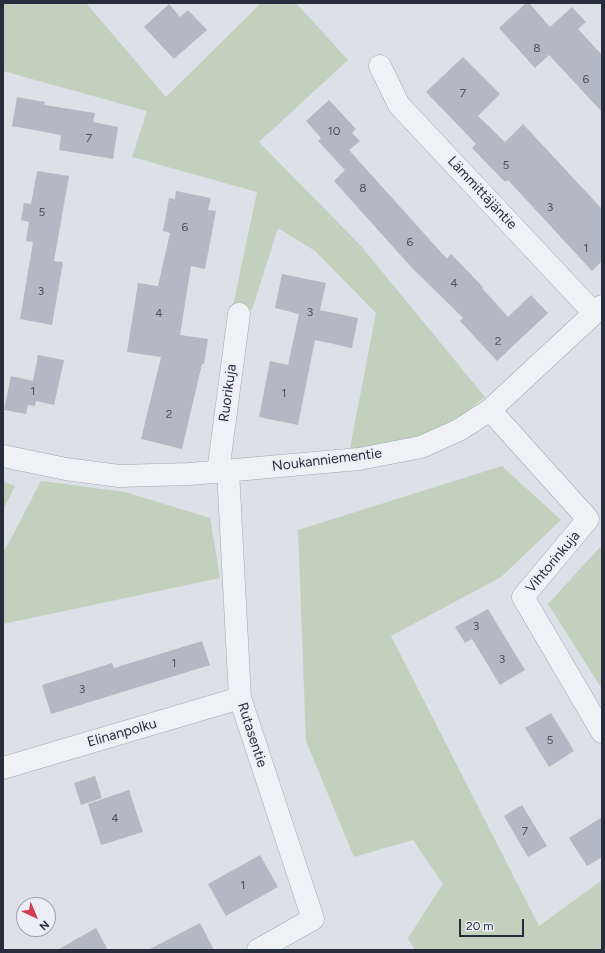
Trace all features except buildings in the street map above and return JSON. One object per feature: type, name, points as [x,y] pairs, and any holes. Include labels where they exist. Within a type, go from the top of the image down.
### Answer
[{"type":"street","name":"Lämmittäjäntie","points":[[380,66],[399,105],[598,309]]},
{"type":"street","name":"Noukanniementie","points":[[3,456],[66,469],[119,476],[223,471],[359,459],[421,447],[459,430],[490,410],[598,309]]},
{"type":"street","name":"Ruorikuja","points":[[223,471],[239,314]]},
{"type":"street","name":"Vihtorinkuja","points":[[490,410],[588,519],[523,597],[602,732]]},
{"type":"street","name":"Rutasentie","points":[[223,471],[240,698],[313,919],[258,950]]},
{"type":"street","name":"Elinanpolku","points":[[3,768],[240,698]]},
{"type":"green space","points":[[3,3],[86,3],[166,97],[261,3],[296,3],[348,60],[259,142],[361,246],[485,397],[450,424],[415,439],[374,447],[350,448],[376,313],[315,251],[278,228],[252,310],[233,306],[257,192],[132,157],[147,111],[3,71]]},
{"type":"green space","points":[[502,466],[561,520],[501,577],[391,636],[539,926],[602,880],[602,950],[415,950],[408,938],[443,884],[413,840],[354,857],[306,741],[298,530]]},
{"type":"green space","points":[[3,481],[15,486],[3,510]]},
{"type":"green space","points":[[41,481],[125,492],[210,518],[220,578],[3,624],[3,550],[6,548]]},
{"type":"green space","points":[[602,545],[602,689],[548,604]]}]
